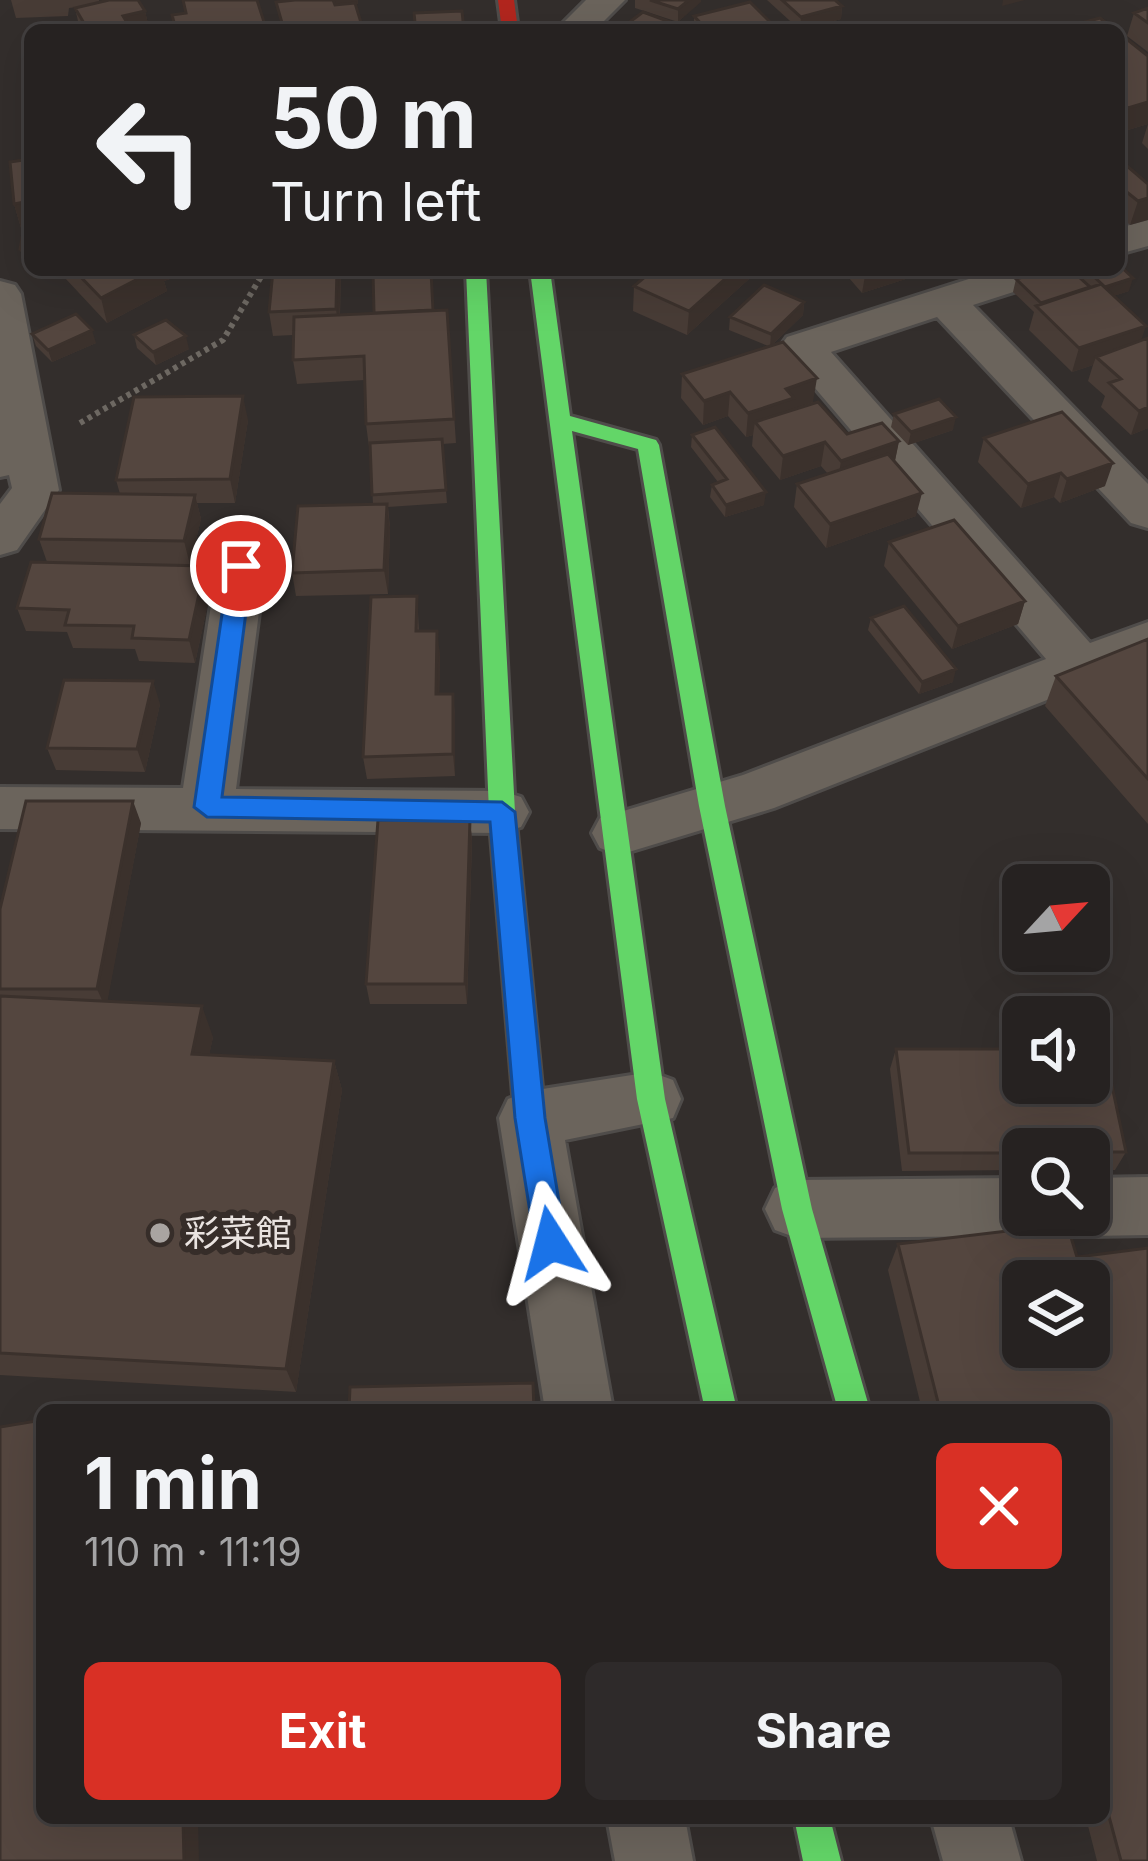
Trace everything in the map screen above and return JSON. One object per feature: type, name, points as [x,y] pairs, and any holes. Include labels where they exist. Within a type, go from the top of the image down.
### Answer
[{"type":"street","points":[[581,24],[607,0]]},
{"type":"street","points":[[476,276],[502,812],[530,1118],[578,1404]]},
{"type":"street","points":[[541,276],[651,1099],[720,1404]]},
{"type":"street","points":[[1022,276],[802,347],[1081,666]]},
{"type":"street","points":[[0,294],[12,456],[36,490],[0,538]]},
{"type":"street","points":[[946,303],[1148,512]]},
{"type":"street","points":[[563,421],[648,445],[712,806],[797,1208],[852,1404]]},
{"type":"street","points":[[207,807],[241,566]]},
{"type":"street","points":[[619,833],[712,806],[1148,640]]},
{"type":"street","points":[[0,808],[502,812]]},
{"type":"street","points":[[530,1118],[651,1099]]},
{"type":"street","points":[[1110,1207],[1148,1206]]},
{"type":"street","points":[[797,1208],[1002,1207]]},
{"type":"street","points":[[647,1824],[654,1861]]},
{"type":"street","points":[[813,1824],[822,1861]]},
{"type":"street","points":[[972,1824],[982,1861]]},
{"type":"path","points":[[12,456],[108,410],[223,340],[261,276]]},
{"type":"building","points":[[109,0],[138,0],[145,11],[123,16],[128,24],[84,24],[75,8]]},
{"type":"building","points":[[183,0],[257,0],[265,24],[174,24],[172,15],[186,13]]},
{"type":"building","points":[[650,0],[689,0],[678,9]]},
{"type":"building","points":[[782,0],[835,0],[842,6],[801,17]]},
{"type":"building","points":[[276,2],[355,3],[361,24],[282,24]]},
{"type":"building","points":[[750,2],[772,24],[701,24],[694,16]]},
{"type":"building","points":[[1148,8],[1148,23],[1134,13]]},
{"type":"building","points":[[462,11],[463,24],[388,24],[415,23],[414,13]]},
{"type":"building","points":[[643,12],[676,24],[627,24]]},
{"type":"building","points":[[1125,38],[1148,56],[1148,102],[1128,108]]},
{"type":"building","points":[[24,160],[24,202],[14,204],[10,162]]},
{"type":"building","points":[[1125,164],[1148,184],[1148,198],[1138,201],[1128,193]]},
{"type":"building","points":[[1125,271],[1133,278],[1105,287],[1093,276],[1125,276]]},
{"type":"building","points":[[80,276],[143,276],[101,298]]},
{"type":"building","points":[[272,276],[337,276],[336,309],[269,312]]},
{"type":"building","points":[[373,276],[431,276],[433,310],[374,313]]},
{"type":"building","points":[[646,276],[728,276],[689,311],[634,286]]},
{"type":"building","points":[[1078,276],[1090,287],[1041,303],[1016,279]]},
{"type":"building","points":[[1101,284],[1146,326],[1079,348],[1036,306]]},
{"type":"building","points":[[764,285],[804,302],[771,334],[730,317]]},
{"type":"building","points":[[447,310],[454,419],[366,424],[364,356],[293,360],[294,317]]},
{"type":"building","points":[[76,314],[92,330],[48,350],[32,334]]},
{"type":"building","points":[[166,320],[186,336],[153,352],[134,335]]},
{"type":"building","points":[[1148,338],[1148,407],[1139,411],[1109,383],[1121,379],[1096,357]]},
{"type":"building","points":[[783,342],[817,378],[786,389],[794,398],[748,413],[730,392],[704,401],[682,374]]},
{"type":"building","points":[[243,396],[230,479],[116,480],[134,397]]},
{"type":"building","points":[[939,399],[956,417],[911,432],[894,414]]},
{"type":"building","points":[[818,402],[847,434],[882,423],[899,441],[841,461],[825,442],[783,456],[755,422]]},
{"type":"building","points":[[1062,412],[1113,463],[1067,479],[1061,473],[1028,484],[984,438]]},
{"type":"building","points":[[715,427],[766,492],[726,505],[712,485],[727,479],[692,435]]},
{"type":"building","points":[[442,439],[446,490],[372,495],[370,443]]},
{"type":"building","points":[[888,454],[922,493],[830,524],[797,484]]},
{"type":"building","points":[[52,493],[195,495],[184,541],[39,539]]},
{"type":"building","points":[[387,504],[384,570],[292,573],[298,506]]},
{"type":"building","points":[[954,520],[1025,601],[958,626],[889,542]]},
{"type":"building","points":[[31,562],[205,566],[189,640],[132,638],[134,626],[65,625],[69,610],[17,608]]},
{"type":"building","points":[[417,596],[416,631],[437,631],[436,694],[453,694],[453,754],[363,757],[371,597]]},
{"type":"building","points":[[904,606],[956,669],[922,682],[871,618]]},
{"type":"building","points":[[1148,639],[1148,779],[1056,676]]},
{"type":"building","points":[[64,680],[153,681],[137,749],[47,748]]},
{"type":"building","points":[[26,801],[133,801],[97,989],[0,989],[0,909]]},
{"type":"building","points":[[470,819],[465,984],[366,984],[378,820]]},
{"type":"building","name":"彩菜館","points":[[0,996],[202,1006],[192,1054],[334,1061],[286,1369],[0,1353]]},
{"type":"building","points":[[896,1049],[1002,1049],[1002,1104],[1110,1104],[1110,1076],[1126,1152],[1110,1152],[1110,1128],[1002,1128],[1002,1153],[909,1153]]},
{"type":"building","points":[[1002,1232],[1002,1236],[1071,1236],[1077,1257],[1148,1248],[1148,1861],[1121,1861],[1110,1820],[1110,1404],[938,1404],[898,1244]]},
{"type":"building","points":[[533,1383],[534,1404],[349,1404],[350,1387]]},
{"type":"building","points":[[36,1421],[36,1824],[183,1824],[184,1861],[0,1861],[0,1427]]},
{"type":"traffic: fast","points":[[476,276],[502,812],[530,1118]]},
{"type":"traffic: fast","points":[[541,276],[651,1099],[720,1404]]},
{"type":"traffic: fast","points":[[563,421],[648,445],[712,806],[797,1209],[852,1404]]},
{"type":"traffic: fast","points":[[813,1824],[822,1861]]},
{"type":"traffic: jam","points":[[506,0],[509,24]]},
{"type":"place","name":"彩菜館","points":[[160,1233]]},
{"type":"route","points":[[241,566],[207,807],[502,812],[530,1118],[551,1243]]}]
